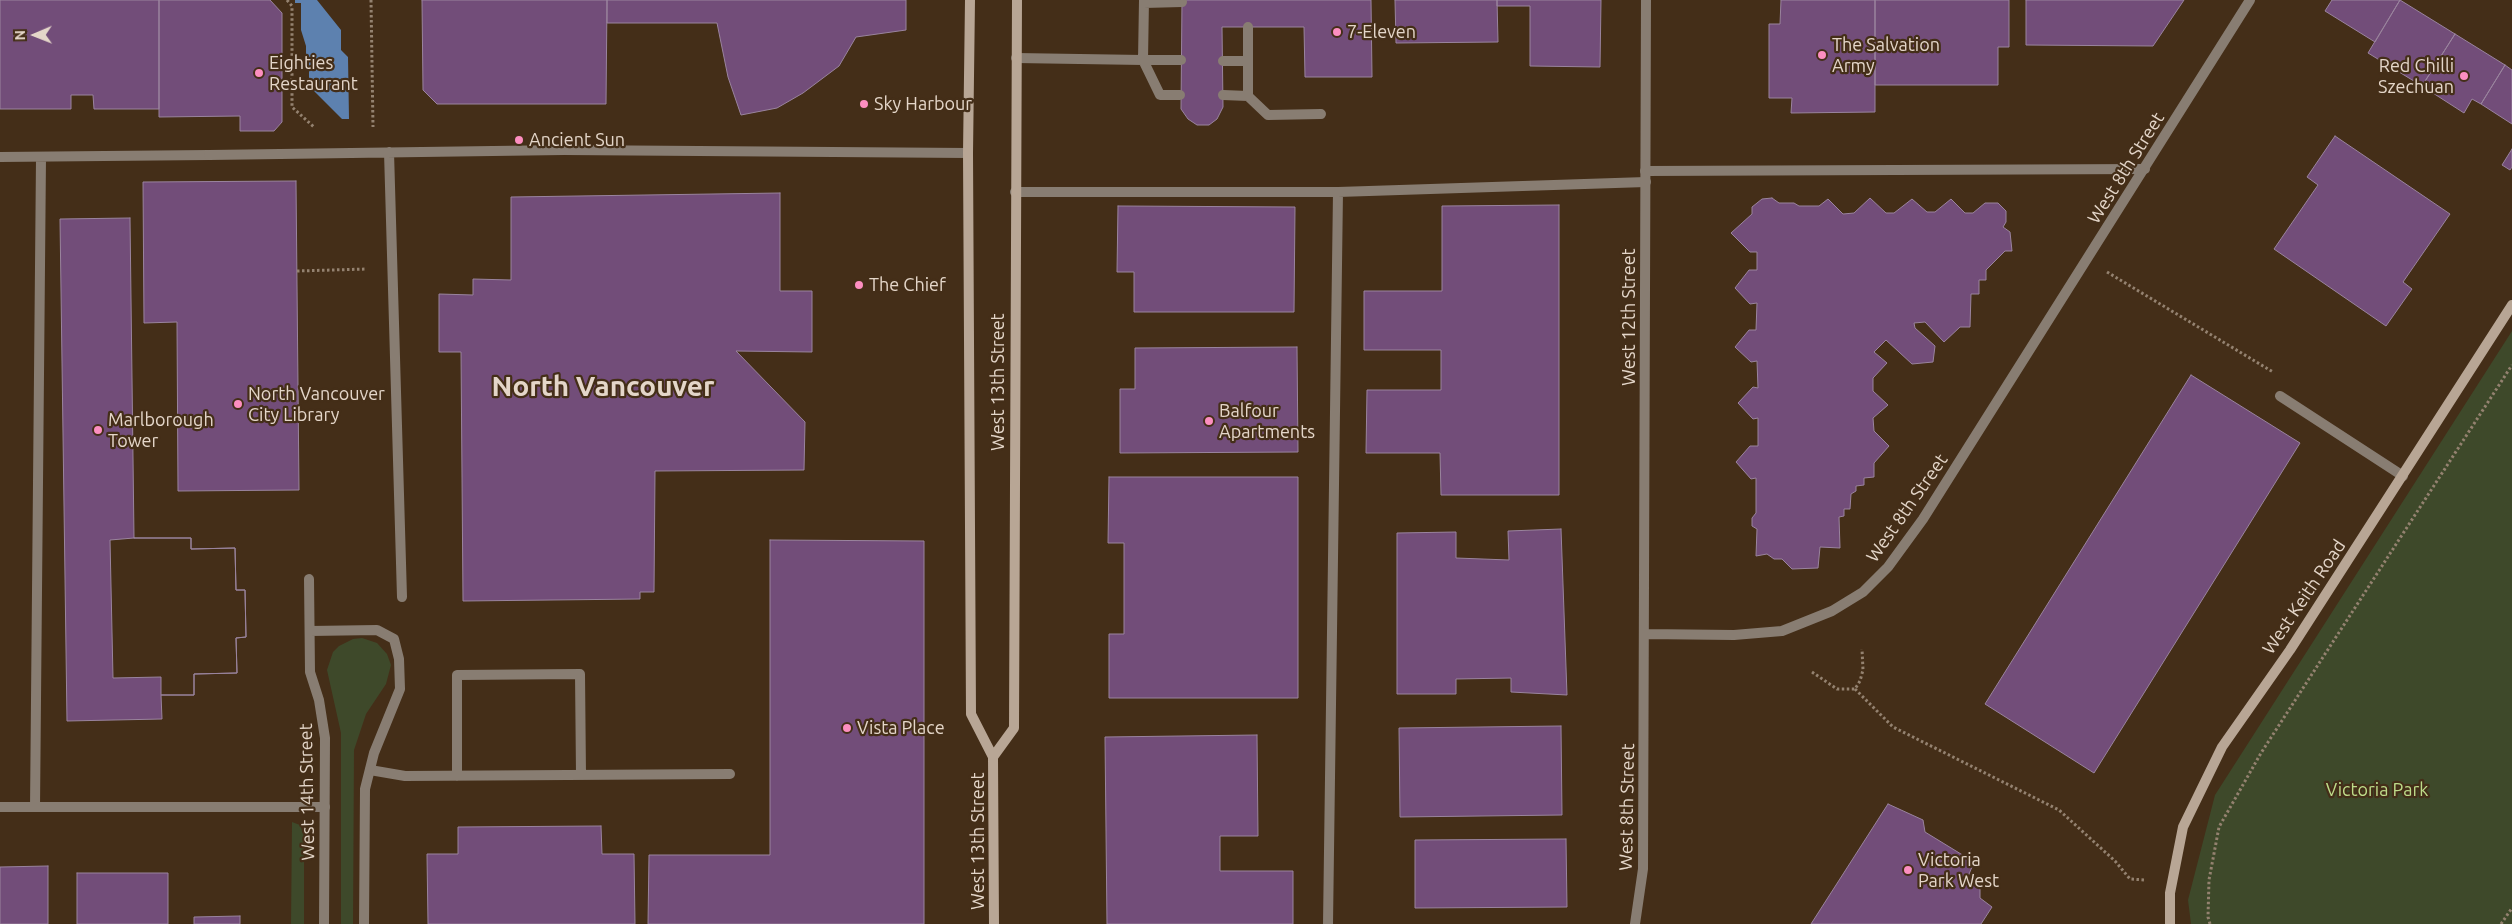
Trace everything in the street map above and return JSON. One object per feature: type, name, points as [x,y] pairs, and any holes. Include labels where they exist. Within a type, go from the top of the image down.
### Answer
[{"type":"main road","name":"West 13th Street","points":[[970,0],[968,153],[971,714],[993,757],[994,924]]},
{"type":"main road","name":"West 13th Street","points":[[993,757],[1014,728],[1017,0]]},
{"type":"main road","name":"West Keith Road","points":[[2170,924],[2168,906],[2183,827],[2222,747],[2290,650],[2512,306]]},
{"type":"street","name":"West 12th Street","points":[[1645,634],[1646,0]]},
{"type":"street","points":[[1180,95],[1160,95],[1143,60],[1144,1],[1182,2]]},
{"type":"street","name":"West 8th Street","points":[[1635,924],[1643,869],[1645,634],[1734,635],[1782,631],[1832,612],[1863,592],[1888,567],[1923,519],[2250,1]]},
{"type":"street","points":[[1248,27],[1248,96]]},
{"type":"street","points":[[1016,58],[1181,60]]},
{"type":"street","points":[[1222,61],[1248,61]]},
{"type":"street","points":[[1222,95],[1248,96],[1268,115],[1321,114]]},
{"type":"street","points":[[0,157],[41,158],[564,150],[968,153]]},
{"type":"street","points":[[389,152],[402,597]]},
{"type":"street","points":[[35,807],[41,158]]},
{"type":"street","points":[[1015,192],[1338,192],[1645,176],[2145,169]]},
{"type":"street","points":[[1328,924],[1338,192]]},
{"type":"street","points":[[2280,396],[2404,476]]},
{"type":"street","name":"West 14th Street","points":[[309,579],[310,672],[319,700],[325,738],[324,924]]},
{"type":"street","points":[[310,631],[377,630],[394,639],[399,659],[400,689],[374,753],[365,790],[364,924]]},
{"type":"street","points":[[457,776],[457,675],[580,674],[581,775]]},
{"type":"street","points":[[370,770],[405,776],[730,774]]},
{"type":"street","points":[[0,807],[325,807]]},
{"type":"path","points":[[287,0],[292,6],[292,107],[343,154]]},
{"type":"path","points":[[371,0],[373,153]]},
{"type":"path","points":[[2088,259],[2124,283],[2286,380],[2292,405]]},
{"type":"path","points":[[297,271],[392,268]]},
{"type":"path","points":[[2210,924],[2208,918],[2210,880],[2219,827],[2261,753],[2512,365]]},
{"type":"path","points":[[1855,689],[1860,681],[1863,670],[1862,649]]},
{"type":"path","points":[[1812,672],[1837,689],[1855,689],[1893,727],[2059,810],[2115,861],[2130,879],[2145,880]]},
{"type":"path","points":[[2501,924],[2512,908]]},
{"type":"green space","name":"Victoria Park","points":[[2512,331],[2512,924],[2191,924],[2188,900],[2215,795]]},
{"type":"green space","points":[[362,638],[377,643],[387,654],[391,665],[386,684],[366,714],[354,750],[353,924],[341,924],[341,733],[327,670],[333,652],[339,646],[353,639]]},
{"type":"green space","points":[[292,822],[300,825],[304,836],[304,924],[291,924]]},
{"type":"water","points":[[295,0],[317,0],[341,30],[341,50],[348,57],[349,119],[342,119],[309,86],[309,58],[306,56],[306,46],[301,30],[301,3],[295,3]]},
{"type":"building","points":[[0,0],[159,0],[159,109],[94,109],[93,95],[71,95],[71,109],[0,109]]},
{"type":"building","points":[[159,0],[270,0],[282,13],[282,122],[274,131],[240,131],[240,116],[159,117]]},
{"type":"building","points":[[422,0],[607,0],[606,104],[437,104],[423,90]]},
{"type":"building","points":[[607,0],[906,0],[906,30],[856,37],[839,66],[803,93],[777,108],[741,115],[728,77],[717,23],[607,23]]},
{"type":"building","points":[[1182,0],[1371,0],[1372,77],[1305,77],[1304,27],[1222,27],[1223,107],[1217,119],[1209,125],[1197,125],[1188,119],[1181,109]]},
{"type":"building","points":[[1395,0],[1497,0],[1498,42],[1396,43]]},
{"type":"building","points":[[1497,0],[1601,0],[1600,67],[1530,66],[1530,6],[1497,6]]},
{"type":"building","name":"The Salvation Army","points":[[1781,0],[1875,0],[1875,112],[1791,113],[1792,98],[1769,98],[1769,24],[1780,24]]},
{"type":"building","points":[[1875,0],[2009,0],[2009,47],[1998,47],[1998,85],[1875,85]]},
{"type":"building","points":[[2026,0],[2184,0],[2153,46],[2026,45]]},
{"type":"building","points":[[2332,0],[2400,0],[2375,42],[2325,11]]},
{"type":"building","points":[[2400,0],[2455,34],[2422,86],[2368,53]]},
{"type":"building","name":"Red Chilli Szechuan","points":[[2455,34],[2505,65],[2481,104],[2472,99],[2464,113],[2422,86]]},
{"type":"building","points":[[2505,65],[2512,70],[2512,124],[2481,104]]},
{"type":"building","points":[[2335,136],[2450,214],[2403,282],[2412,289],[2386,326],[2274,249],[2318,185],[2307,177]]},
{"type":"building","points":[[2512,149],[2512,167],[2510,170],[2502,165]]},
{"type":"building","name":"North Vancouver City Library","points":[[296,181],[299,490],[178,491],[177,322],[144,323],[143,182]]},
{"type":"building","points":[[780,193],[780,291],[812,291],[812,352],[736,351],[805,422],[804,470],[655,471],[654,592],[640,592],[640,599],[463,601],[461,352],[439,352],[439,294],[473,295],[473,279],[511,280],[511,197]]},
{"type":"building","points":[[1772,198],[1779,203],[1794,203],[1799,206],[1819,206],[1828,199],[1843,214],[1854,213],[1870,198],[1886,213],[1894,213],[1912,199],[1927,212],[1935,212],[1951,199],[1965,213],[1973,213],[1985,203],[1998,203],[2006,211],[2006,222],[2003,227],[2010,232],[2012,251],[2005,251],[1986,270],[1986,280],[1979,280],[1979,294],[1971,294],[1970,327],[1960,327],[1944,342],[1925,322],[1914,323],[1915,328],[1935,346],[1933,362],[1912,364],[1886,340],[1874,352],[1887,363],[1873,378],[1873,391],[1888,405],[1873,418],[1874,431],[1889,446],[1874,463],[1874,477],[1864,478],[1864,485],[1856,486],[1856,491],[1851,494],[1850,509],[1844,509],[1844,516],[1839,517],[1840,548],[1820,547],[1818,568],[1792,569],[1782,559],[1774,559],[1767,554],[1756,556],[1757,529],[1752,526],[1752,518],[1756,513],[1756,478],[1751,479],[1736,462],[1750,446],[1758,446],[1758,418],[1753,419],[1738,403],[1753,387],[1758,388],[1757,361],[1751,362],[1735,347],[1749,330],[1756,330],[1757,303],[1750,304],[1735,288],[1749,270],[1757,270],[1757,252],[1750,252],[1731,233],[1752,214],[1752,207],[1762,199]]},
{"type":"building","points":[[1559,205],[1559,495],[1441,495],[1440,453],[1366,453],[1367,390],[1441,390],[1441,350],[1364,350],[1364,291],[1442,291],[1442,206]]},
{"type":"building","points":[[1118,206],[1295,207],[1294,312],[1134,312],[1134,272],[1117,272]]},
{"type":"building","name":"Marlborough Tower","points":[[130,218],[134,538],[191,538],[191,549],[235,548],[236,590],[245,590],[246,637],[236,638],[237,673],[194,674],[194,695],[161,695],[162,719],[67,721],[60,219]]},
{"type":"building","name":"Balfour Apartments","points":[[1297,347],[1298,452],[1120,453],[1120,389],[1135,389],[1135,348]]},
{"type":"building","points":[[2191,375],[2300,443],[2094,773],[1985,704]]},
{"type":"building","points":[[1109,477],[1298,477],[1298,698],[1109,698],[1109,634],[1124,634],[1124,543],[1108,543]]},
{"type":"building","points":[[1561,529],[1567,695],[1511,692],[1511,678],[1456,679],[1456,694],[1397,694],[1397,533],[1456,532],[1456,558],[1509,560],[1508,531]]},
{"type":"building","points":[[191,538],[191,549],[235,548],[236,590],[245,590],[246,637],[236,638],[237,673],[194,674],[194,695],[161,695],[161,677],[113,678],[110,540]]},
{"type":"building","name":"Vista Place","points":[[770,540],[924,541],[924,924],[648,924],[649,855],[770,855]]},
{"type":"building","points":[[1561,726],[1562,815],[1400,817],[1399,728]]},
{"type":"building","points":[[1257,735],[1258,836],[1220,836],[1220,871],[1293,871],[1293,924],[1107,924],[1105,737]]},
{"type":"building","name":"Victoria Park West","points":[[1888,804],[1923,820],[1925,832],[1974,862],[1967,879],[1980,887],[1980,898],[1992,907],[1981,924],[1811,924]]},
{"type":"building","points":[[601,826],[602,854],[634,854],[635,924],[428,924],[427,854],[458,854],[458,827]]},
{"type":"building","points":[[1566,839],[1567,907],[1415,908],[1415,840]]},
{"type":"building","points":[[48,866],[48,924],[0,924],[0,867]]},
{"type":"building","points":[[77,873],[168,873],[168,924],[77,924]]},
{"type":"building","points":[[240,916],[240,924],[194,924],[194,917]]},
{"type":"place","name":"7-Eleven","points":[[1337,32]]},
{"type":"place","name":"The Salvation Army","points":[[1822,55]]},
{"type":"place","name":"Eighties Restaurant","points":[[259,73]]},
{"type":"place","name":"Red Chilli Szechuan","points":[[2464,76]]},
{"type":"place","name":"Sky Harbour","points":[[864,104]]},
{"type":"place","name":"Ancient Sun","points":[[519,140]]},
{"type":"place","name":"The Chief","points":[[859,285]]},
{"type":"place","name":"North Vancouver City Library","points":[[238,404]]},
{"type":"place","name":"Balfour Apartments","points":[[1209,421]]},
{"type":"place","name":"Marlborough Tower","points":[[98,430]]},
{"type":"place","name":"Vista Place","points":[[847,728]]},
{"type":"place","name":"Victoria Park West","points":[[1908,870]]},
{"type":"district","name":"North Vancouver","points":[[603,387]]}]
